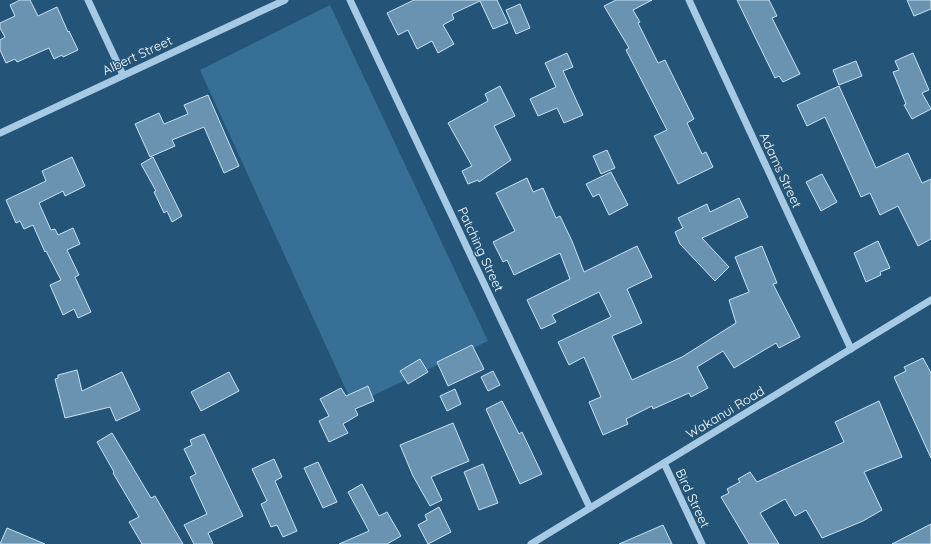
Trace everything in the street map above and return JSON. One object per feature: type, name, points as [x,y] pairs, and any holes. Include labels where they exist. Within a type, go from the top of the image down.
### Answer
[{"type":"street","points":[[88,0],[123,76]]},
{"type":"street","name":"Albert Street","points":[[0,133],[285,0]]},
{"type":"street","name":"Patching Street","points":[[350,0],[590,508]]},
{"type":"street","name":"Adams Street","points":[[689,0],[851,349]]},
{"type":"street","name":"Wakanui Road","points":[[531,544],[931,300]]},
{"type":"street","name":"Bird Street","points":[[664,463],[702,544]]},
{"type":"shaded area","points":[[330,5],[488,341],[353,405],[200,70]]},
{"type":"building","points":[[20,0],[30,0],[38,16],[57,7],[78,50],[63,57],[62,55],[54,59],[49,48],[17,62],[15,59],[6,63],[0,50],[0,40],[5,37],[0,28],[0,23],[15,16],[10,5]]},
{"type":"building","points":[[414,0],[497,0],[508,23],[493,29],[480,1],[452,14],[454,19],[443,25],[454,44],[438,53],[432,41],[417,49],[408,30],[398,35],[387,13]]},
{"type":"building","points":[[616,0],[652,0],[633,10],[640,22],[638,23],[658,63],[665,60],[694,119],[687,123],[702,154],[706,152],[713,167],[678,184],[654,136],[667,130],[626,50],[629,48],[604,6]]},
{"type":"building","points":[[737,0],[769,0],[777,16],[772,18],[800,74],[783,82],[779,76],[775,78]]},
{"type":"building","points":[[907,0],[931,0],[931,9],[914,16]]},
{"type":"building","points":[[520,4],[530,28],[516,34],[506,10]]},
{"type":"building","points":[[567,53],[573,67],[563,71],[583,115],[564,123],[557,108],[538,116],[530,99],[556,87],[545,63]]},
{"type":"building","points":[[913,53],[929,90],[922,93],[931,109],[912,119],[904,105],[906,104],[893,72],[899,70],[895,61]]},
{"type":"building","points":[[856,61],[862,76],[839,85],[833,70]]},
{"type":"building","points":[[500,86],[515,116],[494,126],[511,160],[479,182],[478,180],[468,184],[462,171],[472,166],[448,123],[488,101],[485,94]]},
{"type":"building","points":[[839,86],[876,168],[908,153],[922,183],[931,179],[931,239],[918,246],[898,206],[880,215],[870,193],[861,197],[825,117],[807,126],[797,105]]},
{"type":"building","points":[[208,95],[239,166],[224,173],[204,127],[172,140],[175,146],[150,157],[135,124],[159,113],[164,124],[188,114],[184,105]]},
{"type":"building","points":[[607,150],[615,168],[601,174],[593,156]]},
{"type":"building","points":[[72,157],[85,186],[65,196],[63,191],[39,203],[51,230],[55,229],[58,235],[73,228],[80,244],[67,250],[79,275],[75,277],[91,312],[78,318],[74,309],[63,315],[50,285],[61,280],[46,251],[45,252],[33,225],[24,229],[20,221],[16,223],[6,200],[46,181],[42,171]]},
{"type":"building","points":[[153,157],[182,216],[172,222],[167,211],[164,213],[154,192],[156,191],[141,164]]},
{"type":"building","points":[[611,172],[628,205],[609,215],[599,194],[593,197],[586,184]]},
{"type":"building","points":[[822,174],[837,202],[821,211],[806,182]]},
{"type":"building","points":[[527,178],[533,192],[543,188],[556,218],[560,216],[584,272],[637,246],[652,277],[627,289],[642,323],[612,336],[632,380],[682,357],[736,323],[729,300],[749,292],[735,257],[762,246],[777,283],[773,284],[800,337],[779,348],[776,343],[734,368],[723,351],[697,367],[708,388],[691,397],[689,393],[653,409],[652,406],[626,419],[628,424],[603,435],[589,402],[601,397],[584,357],[569,365],[558,342],[611,317],[599,292],[552,315],[556,322],[541,329],[527,300],[570,279],[560,253],[514,275],[507,260],[503,262],[493,242],[515,231],[496,193]]},
{"type":"building","points":[[739,198],[748,217],[702,238],[729,267],[715,281],[680,244],[675,232],[683,228],[678,218],[707,204],[710,212]]},
{"type":"building","points":[[878,241],[890,268],[880,272],[881,275],[866,282],[854,253]]},
{"type":"building","points":[[472,345],[484,369],[448,386],[437,362]]},
{"type":"building","points":[[923,358],[931,373],[931,458],[894,377],[906,371],[904,367]]},
{"type":"building","points":[[420,359],[428,372],[408,384],[400,371]]},
{"type":"building","points":[[77,370],[82,391],[122,372],[140,410],[116,421],[110,407],[65,418],[55,379],[58,378],[58,375]]},
{"type":"building","points":[[493,371],[500,385],[488,391],[481,377]]},
{"type":"building","points":[[229,372],[239,391],[201,411],[191,392]]},
{"type":"building","points":[[368,386],[374,401],[355,409],[358,415],[343,424],[348,433],[329,442],[319,421],[329,416],[320,399],[341,388],[346,396]]},
{"type":"building","points":[[455,389],[461,404],[447,411],[440,396]]},
{"type":"building","points":[[502,401],[519,434],[522,432],[542,474],[520,484],[486,409]]},
{"type":"building","points":[[879,401],[902,457],[864,472],[882,510],[863,521],[822,538],[806,510],[795,516],[785,499],[760,513],[779,544],[749,544],[721,497],[729,493],[727,489],[740,482],[738,479],[750,472],[757,482],[844,442],[835,422]]},
{"type":"building","points":[[453,423],[469,461],[431,477],[442,500],[430,506],[413,476],[400,445]]},
{"type":"building","points":[[112,433],[151,498],[155,496],[183,544],[142,544],[129,522],[139,517],[97,442]]},
{"type":"building","points":[[204,434],[243,516],[208,533],[213,544],[194,544],[184,525],[207,514],[190,477],[196,474],[184,449],[192,445],[190,440]]},
{"type":"building","points":[[274,459],[282,477],[275,481],[297,531],[283,537],[277,525],[271,527],[261,504],[267,501],[252,469]]},
{"type":"building","points":[[318,462],[337,502],[323,508],[304,468]]},
{"type":"building","points":[[483,464],[498,503],[479,510],[464,472]]},
{"type":"building","points":[[362,484],[379,516],[387,512],[401,536],[387,544],[339,544],[369,531],[348,492]]},
{"type":"building","points":[[439,507],[451,532],[428,544],[418,525],[427,520],[425,515]]},
{"type":"building","points":[[931,524],[931,544],[892,544]]},
{"type":"building","points":[[663,525],[672,544],[619,544]]},
{"type":"building","points":[[7,528],[45,544],[0,544]]}]
